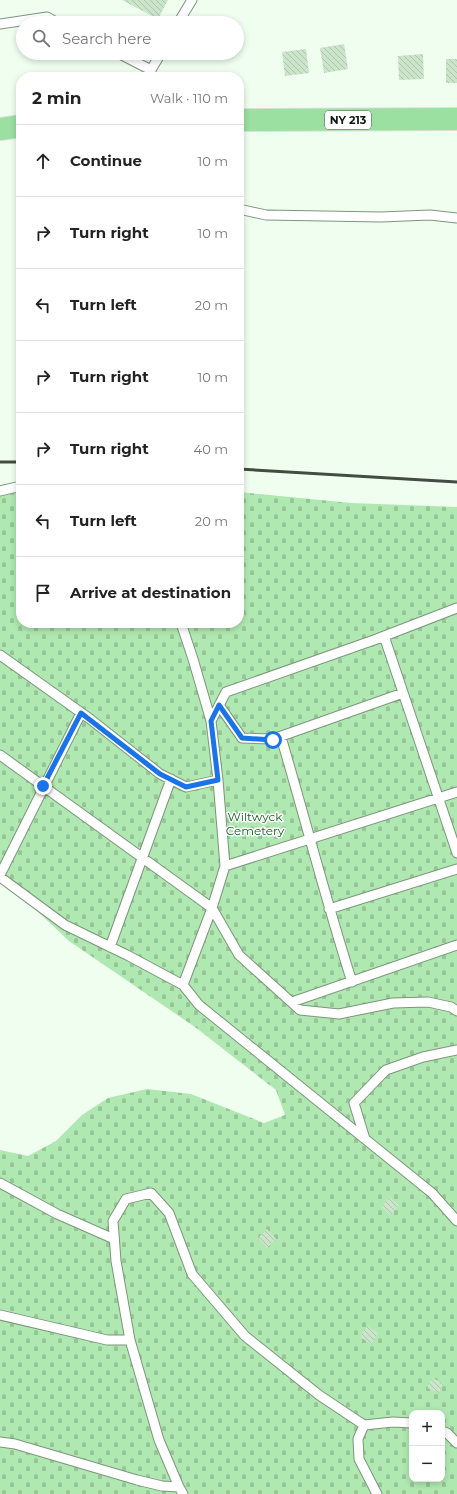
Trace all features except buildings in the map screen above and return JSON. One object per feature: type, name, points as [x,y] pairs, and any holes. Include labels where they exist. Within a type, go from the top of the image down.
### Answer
[{"type":"main road","name":"NY 213","points":[[244,120],[457,119]]},
{"type":"main road","points":[[0,129],[16,127]]},
{"type":"lane","points":[[182,16],[192,0]]},
{"type":"lane","points":[[0,24],[16,22]]},
{"type":"lane","points":[[130,60],[149,72]]},
{"type":"lane","points":[[152,72],[158,60]]},
{"type":"lane","points":[[244,210],[266,215],[381,217],[430,215],[457,218]]},
{"type":"lane","points":[[0,491],[16,487]]},
{"type":"lane","points":[[211,721],[226,692],[384,636],[457,608]]},
{"type":"lane","points":[[182,628],[193,659],[211,721],[218,780],[225,866],[212,908],[183,985]]},
{"type":"lane","points":[[384,636],[457,853]]},
{"type":"lane","points":[[0,655],[81,713],[160,774],[186,787],[218,780]]},
{"type":"lane","points":[[219,705],[242,738],[273,740],[403,693]]},
{"type":"lane","points":[[81,713],[43,786],[0,876],[66,925],[183,985],[199,1005],[432,1193],[457,1221]]},
{"type":"lane","points":[[281,737],[329,909],[352,982]]},
{"type":"lane","points":[[0,755],[212,908],[239,955],[300,1010],[338,1014],[393,1003],[428,1002],[451,1007],[457,1011]]},
{"type":"lane","points":[[110,947],[171,779]]},
{"type":"lane","points":[[225,866],[457,792]]},
{"type":"lane","points":[[329,909],[457,870]]},
{"type":"lane","points":[[292,1002],[457,945]]},
{"type":"lane","points":[[365,1139],[354,1103],[386,1070],[423,1057],[457,1050]]},
{"type":"lane","points":[[0,1184],[57,1214],[114,1239]]},
{"type":"lane","points":[[181,1490],[159,1440],[130,1340],[116,1261],[113,1221],[126,1199],[151,1193],[169,1213],[192,1274],[245,1336],[318,1396],[364,1425],[393,1422],[409,1423]]},
{"type":"lane","points":[[0,1315],[107,1340],[130,1340]]},
{"type":"lane","points":[[364,1425],[358,1439],[359,1459],[377,1494]]},
{"type":"lane","points":[[445,1432],[457,1443]]},
{"type":"lane","points":[[0,1442],[15,1444],[137,1480],[181,1490]]},
{"type":"green space","name":"Wiltwyck Cemetery","points":[[16,484],[16,628],[244,628],[244,492],[351,503],[457,507],[457,1494],[0,1494],[0,1150],[28,1156],[56,1141],[82,1115],[108,1098],[147,1089],[191,1094],[264,1123],[285,1115],[276,1090],[195,1027],[69,941],[0,877],[0,485]]},
{"type":"railway","points":[[0,462],[16,462]]},
{"type":"railway","points":[[244,469],[457,482]]},
{"type":"route","points":[[43,786],[81,713],[160,774],[186,787],[218,780],[211,721],[219,705],[242,738],[273,740]]}]
